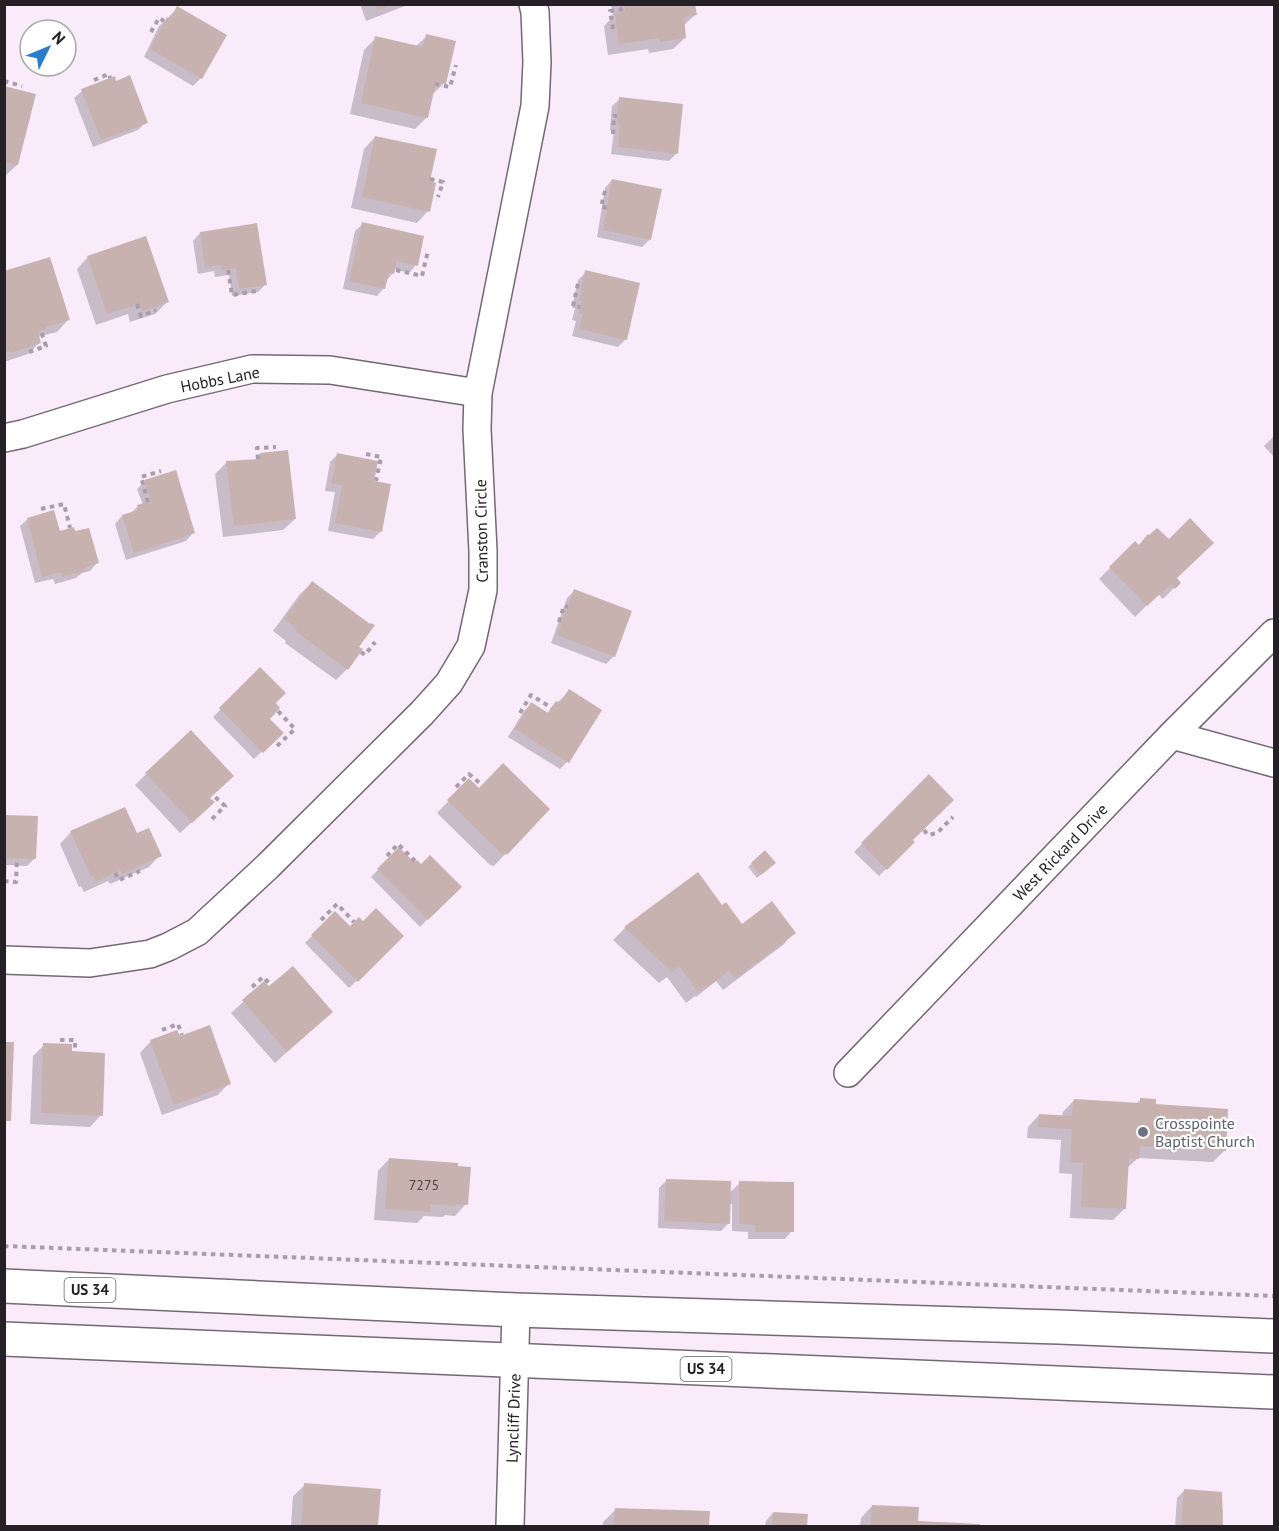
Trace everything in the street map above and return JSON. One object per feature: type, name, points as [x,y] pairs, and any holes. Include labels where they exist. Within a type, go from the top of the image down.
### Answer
[{"type":"main road","name":"US 34","points":[[4,1286],[516,1310],[1047,1326],[1275,1336]]},
{"type":"main road","name":"US 34","points":[[4,1339],[1275,1392]]},
{"type":"street","name":"Cranston Circle","points":[[4,960],[90,963],[150,954],[197,932],[277,858],[422,713],[449,683],[471,646],[483,590],[477,429],[478,393],[535,106],[537,62],[533,4]]},
{"type":"street","name":"Hobbs Lane","points":[[4,438],[166,389],[252,369],[330,370],[478,393]]},
{"type":"street","name":"West Rickard Drive","points":[[848,1073],[1173,735],[1275,633]]},
{"type":"street","points":[[1173,735],[1275,763]]},
{"type":"street","name":"Lyncliff Drive","points":[[510,1527],[516,1310]]},
{"type":"path","points":[[613,29],[610,11],[625,9]]},
{"type":"path","points":[[151,32],[159,18],[164,21]]},
{"type":"path","points":[[435,84],[450,87],[456,65]]},
{"type":"path","points":[[94,80],[109,74],[110,78]]},
{"type":"path","points":[[4,81],[22,86]]},
{"type":"path","points":[[613,134],[614,116],[617,116]]},
{"type":"path","points":[[430,179],[443,182],[438,197]]},
{"type":"path","points":[[604,191],[601,207],[608,208]]},
{"type":"path","points":[[396,270],[422,276],[428,251]]},
{"type":"path","points":[[228,270],[232,295],[256,291]]},
{"type":"path","points":[[578,284],[573,306],[580,307]]},
{"type":"path","points":[[137,304],[141,316],[156,310]]},
{"type":"path","points":[[29,352],[46,346],[42,331]]},
{"type":"path","points":[[258,459],[257,448],[276,447]]},
{"type":"path","points":[[366,454],[381,457],[376,482]]},
{"type":"path","points":[[148,502],[141,477],[161,471]]},
{"type":"path","points":[[41,509],[64,504],[70,528]]},
{"type":"path","points":[[559,622],[564,606],[568,607]]},
{"type":"path","points":[[361,652],[365,655],[375,642]]},
{"type":"path","points":[[520,713],[531,695],[552,708]]},
{"type":"path","points":[[278,711],[296,729],[278,746]]},
{"type":"path","points":[[456,787],[470,774],[482,785]]},
{"type":"path","points":[[212,819],[225,806],[213,795]]},
{"type":"path","points":[[924,830],[928,835],[937,833],[953,817]]},
{"type":"path","points":[[387,856],[398,844],[415,861]]},
{"type":"path","points":[[4,881],[16,882],[17,858]]},
{"type":"path","points":[[115,873],[119,880],[140,870]]},
{"type":"path","points":[[321,920],[337,904],[354,922]]},
{"type":"path","points":[[252,987],[263,976],[271,985]]},
{"type":"path","points":[[162,1030],[178,1024],[182,1035]]},
{"type":"path","points":[[60,1040],[75,1040],[75,1051]]},
{"type":"path","points":[[4,1246],[1275,1296]]},
{"type":"building","points":[[375,4],[391,4],[391,5],[377,10]]},
{"type":"building","points":[[624,4],[695,4],[697,15],[684,17],[686,38],[660,42],[659,38],[619,44],[615,13],[625,12]]},
{"type":"building","points":[[177,6],[227,35],[202,79],[150,49],[167,17],[170,19]]},
{"type":"building","points":[[426,34],[456,41],[446,84],[436,82],[428,118],[361,103],[375,36],[423,47]]},
{"type":"building","points":[[130,75],[148,123],[101,140],[81,89],[115,76],[116,81]]},
{"type":"building","points":[[4,86],[36,94],[18,165],[4,162]]},
{"type":"building","points":[[619,97],[683,104],[678,154],[618,147]]},
{"type":"building","points":[[375,136],[437,149],[430,181],[436,183],[430,212],[362,197]]},
{"type":"building","points":[[612,179],[662,189],[651,240],[603,230]]},
{"type":"building","points":[[362,222],[424,236],[418,266],[397,261],[394,274],[389,273],[385,289],[349,281]]},
{"type":"building","points":[[257,223],[267,285],[239,289],[236,268],[222,270],[221,265],[205,267],[200,232]]},
{"type":"building","points":[[146,236],[169,302],[142,311],[139,304],[107,314],[87,256]]},
{"type":"building","points":[[50,257],[70,320],[46,327],[38,332],[41,343],[11,353],[10,351],[4,353],[4,271]]},
{"type":"building","points":[[585,270],[640,283],[627,340],[579,329],[583,314],[579,313],[582,301],[579,300]]},
{"type":"building","points":[[288,450],[296,519],[234,526],[226,461],[258,459],[260,453]]},
{"type":"building","points":[[337,453],[378,461],[374,481],[391,484],[382,532],[335,523],[342,485],[331,483]]},
{"type":"building","points":[[176,470],[195,533],[134,553],[122,515],[138,510],[137,505],[151,501],[144,480]]},
{"type":"building","points":[[54,510],[60,531],[74,527],[75,531],[89,528],[99,563],[85,567],[86,571],[62,577],[61,572],[42,577],[27,518]]},
{"type":"building","points":[[1190,518],[1214,543],[1177,578],[1181,583],[1175,589],[1171,584],[1147,606],[1109,567],[1135,541],[1139,545],[1148,534],[1157,528],[1169,539]]},
{"type":"building","points":[[312,581],[370,624],[375,625],[359,647],[363,649],[348,670],[295,631],[297,629],[284,619]]},
{"type":"building","points":[[574,589],[632,611],[615,657],[557,635]]},
{"type":"building","points":[[260,667],[286,693],[276,703],[280,708],[270,719],[284,733],[263,753],[219,708]]},
{"type":"building","points":[[569,689],[602,710],[569,763],[515,729],[531,702],[548,713],[556,701],[560,703]]},
{"type":"building","points":[[191,730],[234,776],[210,798],[215,802],[192,823],[145,773]]},
{"type":"building","points":[[503,763],[550,809],[507,855],[504,853],[503,855],[447,800],[469,778],[479,788]]},
{"type":"building","points":[[929,774],[954,800],[913,840],[915,842],[887,870],[861,843]]},
{"type":"building","points":[[125,807],[137,833],[149,828],[162,856],[122,874],[120,870],[96,882],[70,831]]},
{"type":"building","points":[[4,815],[38,816],[36,859],[7,858],[6,877],[4,877]]},
{"type":"building","points":[[399,847],[414,862],[417,860],[421,864],[430,855],[462,887],[428,920],[377,869]]},
{"type":"building","points":[[765,850],[776,863],[761,875],[751,863]]},
{"type":"building","points":[[698,872],[722,905],[726,902],[742,924],[772,901],[796,933],[735,979],[729,971],[698,992],[679,966],[672,972],[624,927]]},
{"type":"building","points":[[376,908],[404,936],[358,982],[311,935],[335,911],[350,926],[359,917],[363,921]]},
{"type":"building","points":[[293,966],[333,1012],[287,1052],[242,1000],[264,981],[269,986]]},
{"type":"building","points":[[210,1025],[231,1084],[174,1105],[150,1040],[177,1030],[180,1036]]},
{"type":"building","points":[[4,1042],[14,1042],[11,1121],[4,1121]]},
{"type":"building","points":[[43,1043],[72,1044],[72,1051],[105,1053],[103,1116],[41,1113]]},
{"type":"building","points":[[1140,1098],[1156,1099],[1156,1104],[1228,1109],[1226,1151],[1140,1146],[1139,1159],[1129,1158],[1126,1209],[1081,1207],[1083,1163],[1070,1162],[1072,1129],[1038,1127],[1039,1114],[1072,1116],[1074,1099],[1140,1103]]},
{"type":"building","points":[[389,1158],[458,1163],[458,1166],[471,1167],[468,1205],[430,1204],[430,1212],[385,1209]]},
{"type":"building","points":[[666,1179],[731,1181],[730,1224],[664,1221]]},
{"type":"building","points":[[739,1181],[794,1182],[794,1232],[755,1232],[755,1225],[739,1224]]},
{"type":"building","points":[[304,1483],[381,1489],[378,1526],[301,1526]]},
{"type":"building","points":[[1184,1489],[1222,1492],[1223,1526],[1181,1526]]},
{"type":"building","points":[[872,1505],[919,1507],[918,1521],[980,1524],[980,1526],[870,1526]]},
{"type":"building","points":[[615,1508],[710,1511],[709,1526],[613,1526]]},
{"type":"building","points":[[773,1512],[808,1514],[807,1526],[772,1526]]},
{"type":"place","name":"Crosspointe Baptist Church","points":[[1143,1132]]}]
